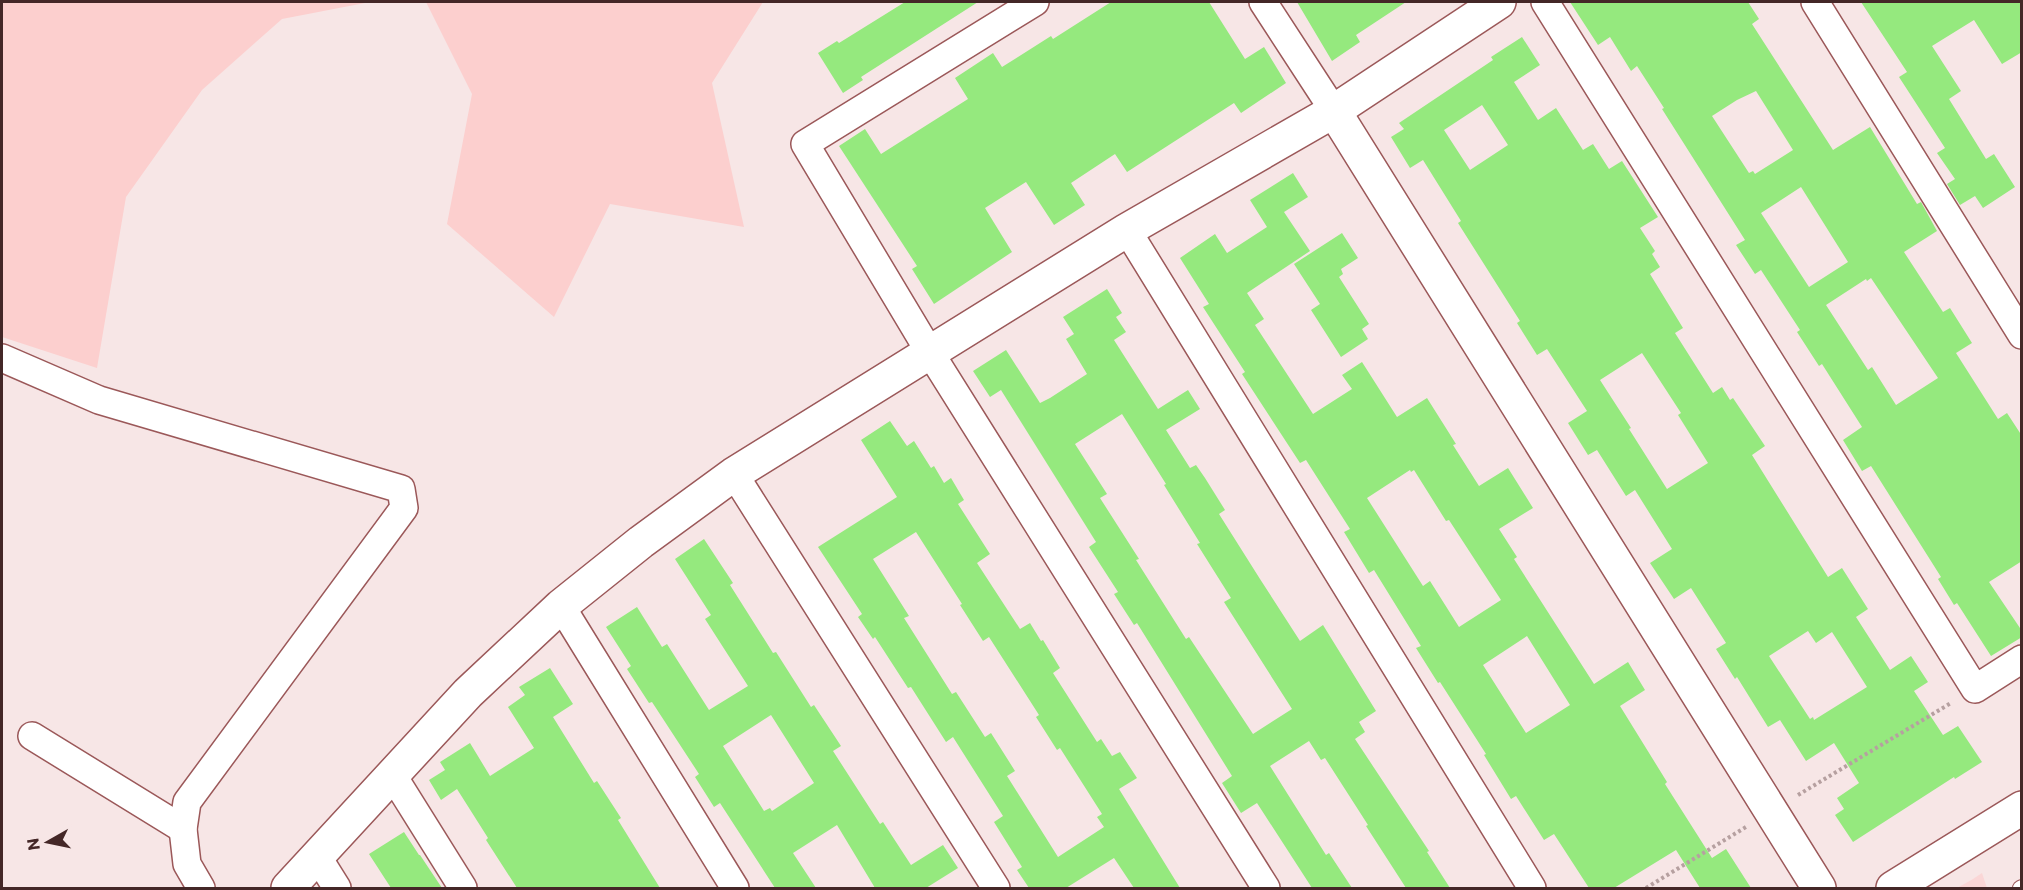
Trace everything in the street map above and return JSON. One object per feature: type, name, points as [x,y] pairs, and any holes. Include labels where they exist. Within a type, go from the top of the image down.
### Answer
[{"type":"street","points":[[1035,2],[805,144],[929,351],[1266,888]]},
{"type":"street","points":[[1263,2],[1334,111],[1770,813],[1819,888]]},
{"type":"street","points":[[288,888],[468,693],[561,606],[641,542],[734,474],[929,351],[1126,230],[1334,111],[1499,2]]},
{"type":"street","points":[[1545,2],[1975,689],[2022,659]]},
{"type":"street","points":[[1815,2],[2022,336]]},
{"type":"street","points":[[1126,230],[1532,888]]},
{"type":"street","points":[[2,358],[99,400],[401,489],[404,508],[187,802],[183,829],[187,864],[201,888]]},
{"type":"street","points":[[734,474],[996,888]]},
{"type":"street","points":[[561,606],[735,888]]},
{"type":"street","points":[[32,736],[183,829]]},
{"type":"street","points":[[393,776],[463,888]]},
{"type":"street","points":[[1893,888],[2022,808]]},
{"type":"street","points":[[317,856],[337,888]]},
{"type":"path","points":[[1646,888],[1975,689]]},
{"type":"shaded area","points":[[2,2],[370,2],[282,19],[202,90],[126,197],[97,368],[2,337]]},
{"type":"shaded area","points":[[426,2],[763,2],[712,83],[744,227],[610,204],[554,317],[447,224],[472,94]]},
{"type":"shaded area","points":[[1982,873],[1987,888],[1957,888],[1973,879]]},
{"type":"building","points":[[905,2],[978,2],[861,77],[863,80],[843,93],[818,53],[837,41],[839,43]]},
{"type":"building","points":[[1111,2],[1209,2],[1245,59],[1264,47],[1286,83],[1241,113],[1234,103],[1127,172],[1115,154],[1071,183],[1085,205],[1054,225],[1026,182],[985,208],[1012,252],[934,304],[912,269],[917,266],[839,146],[865,129],[881,154],[968,99],[955,78],[993,53],[1002,67],[1051,36],[1053,39]]},
{"type":"building","points":[[1297,2],[1406,2],[1356,35],[1360,42],[1332,61]]},
{"type":"building","points":[[1570,2],[1748,2],[1759,19],[1752,24],[1833,150],[1870,127],[1917,204],[1921,202],[1937,231],[1904,252],[1943,312],[1950,308],[1972,343],[1956,353],[1998,419],[2007,413],[2022,436],[2022,561],[1989,582],[2022,631],[2022,637],[1991,656],[1957,603],[1954,605],[1938,579],[1941,577],[1871,466],[1862,471],[1843,440],[1862,427],[1822,364],[1819,366],[1797,332],[1800,330],[1761,270],[1755,274],[1736,245],[1745,240],[1662,109],[1664,108],[1637,66],[1631,71],[1610,37],[1598,45]],"holes":[[[1756,91],[1793,150],[1755,174],[1753,171],[1749,173],[1712,116]],[[1801,187],[1848,262],[1809,287],[1761,213]],[[1871,278],[1938,378],[1896,405],[1872,367],[1868,370],[1826,305],[1866,279],[1867,281]]]},
{"type":"building","points":[[1861,2],[2022,2],[2022,52],[2002,64],[1974,20],[1932,46],[1961,91],[1949,99],[1986,159],[1994,154],[2015,187],[1983,208],[1975,196],[1960,205],[1947,184],[1955,179],[1937,153],[1945,148],[1899,77],[1907,72]]},
{"type":"building","points":[[1522,37],[1540,65],[1514,82],[1538,120],[1556,108],[1583,150],[1593,144],[1609,169],[1622,161],[1658,217],[1640,228],[1655,251],[1652,254],[1660,267],[1650,274],[1683,328],[1675,333],[1713,393],[1722,387],[1730,400],[1733,398],[1765,446],[1752,455],[1828,577],[1842,568],[1868,609],[1856,617],[1890,670],[1911,656],[1928,682],[1914,691],[1943,735],[1958,726],[1982,762],[1955,779],[1954,777],[1853,842],[1835,815],[1844,809],[1837,798],[1859,783],[1834,743],[1806,761],[1780,720],[1768,727],[1737,677],[1735,679],[1716,649],[1726,643],[1691,588],[1674,599],[1650,563],[1672,549],[1635,490],[1626,496],[1597,450],[1588,455],[1568,423],[1587,411],[1547,349],[1537,355],[1517,323],[1520,321],[1458,223],[1461,221],[1423,160],[1410,168],[1391,137],[1404,129],[1399,123],[1493,60],[1491,57]],"holes":[[[1482,105],[1508,145],[1470,170],[1444,130]],[[1642,353],[1681,413],[1678,415],[1708,463],[1667,489],[1600,380]],[[1808,631],[1816,643],[1832,632],[1867,687],[1814,720],[1813,717],[1810,719],[1769,656]]]},
{"type":"building","points":[[1293,173],[1308,197],[1284,212],[1310,251],[1247,293],[1264,319],[1255,325],[1313,414],[1352,389],[1342,375],[1362,362],[1397,417],[1427,398],[1479,486],[1508,468],[1533,508],[1499,529],[1517,557],[1514,559],[1594,684],[1628,662],[1645,690],[1620,706],[1667,782],[1665,784],[1712,858],[1726,849],[1751,888],[1700,888],[1676,850],[1614,888],[1589,888],[1554,834],[1544,840],[1516,796],[1511,799],[1484,755],[1486,754],[1416,648],[1421,646],[1374,570],[1369,573],[1344,532],[1350,529],[1306,460],[1300,463],[1242,374],[1245,372],[1203,307],[1209,304],[1180,258],[1215,234],[1227,253],[1267,227],[1250,200]],"holes":[[[1410,470],[1411,472],[1414,470],[1501,600],[1459,627],[1430,581],[1423,586],[1367,498]],[[1527,636],[1570,705],[1526,733],[1483,665]]]},
{"type":"building","points":[[1342,233],[1358,258],[1341,269],[1343,274],[1339,277],[1369,324],[1362,329],[1368,339],[1341,357],[1311,310],[1320,304],[1294,264]]},
{"type":"building","points":[[1107,289],[1122,313],[1116,317],[1126,332],[1114,340],[1158,409],[1188,390],[1200,409],[1166,430],[1190,468],[1196,465],[1205,478],[1225,510],[1219,514],[1300,641],[1323,625],[1376,711],[1359,722],[1365,732],[1355,739],[1429,851],[1427,852],[1450,888],[1406,888],[1325,758],[1321,760],[1309,741],[1270,766],[1326,855],[1329,853],[1352,888],[1312,888],[1257,803],[1241,813],[1222,783],[1232,776],[1137,623],[1134,625],[1114,594],[1118,592],[1089,547],[1096,542],[1001,390],[990,397],[973,371],[1006,350],[1040,403],[1050,398],[1087,374],[1066,339],[1074,334],[1063,317]],"holes":[[[1122,414],[1166,484],[1164,485],[1200,543],[1197,544],[1231,598],[1224,602],[1292,709],[1253,734],[1189,637],[1186,639],[1136,560],[1139,559],[1100,498],[1107,494],[1075,444]]]},
{"type":"building","points":[[890,421],[907,446],[914,441],[931,468],[934,466],[944,483],[951,478],[964,500],[958,504],[990,554],[977,563],[1020,629],[1030,623],[1041,641],[1043,640],[1060,668],[1053,673],[1097,742],[1101,739],[1112,756],[1120,752],[1137,778],[1119,789],[1180,888],[1134,888],[1114,858],[1066,888],[1029,888],[1017,870],[1022,867],[994,822],[1003,816],[953,737],[946,742],[911,687],[908,688],[875,637],[873,639],[858,617],[862,614],[818,547],[897,497],[861,440]],"holes":[[[916,532],[962,604],[960,605],[983,641],[989,637],[1039,715],[1036,717],[1057,750],[1060,748],[1102,814],[1097,817],[1104,827],[1058,857],[1007,776],[1015,771],[991,733],[985,737],[956,692],[952,694],[904,618],[909,616],[873,559]]]},
{"type":"building","points":[[704,539],[733,583],[730,585],[773,653],[776,652],[811,707],[814,705],[841,746],[833,751],[880,824],[883,822],[911,865],[943,845],[958,868],[926,888],[875,888],[837,825],[793,853],[816,888],[775,888],[720,803],[714,807],[695,777],[699,774],[652,702],[649,703],[627,669],[631,666],[606,627],[637,607],[662,647],[667,644],[709,710],[748,686],[705,619],[711,615],[675,559]],"holes":[[[771,715],[814,783],[772,811],[770,808],[764,811],[723,746]]]},
{"type":"building","points":[[550,668],[573,704],[553,717],[594,783],[597,781],[621,818],[618,820],[660,888],[517,888],[457,789],[441,800],[429,780],[445,770],[440,762],[470,743],[490,776],[534,748],[508,707],[525,695],[519,687]]},
{"type":"building","points":[[404,832],[442,888],[391,888],[369,854]]}]
